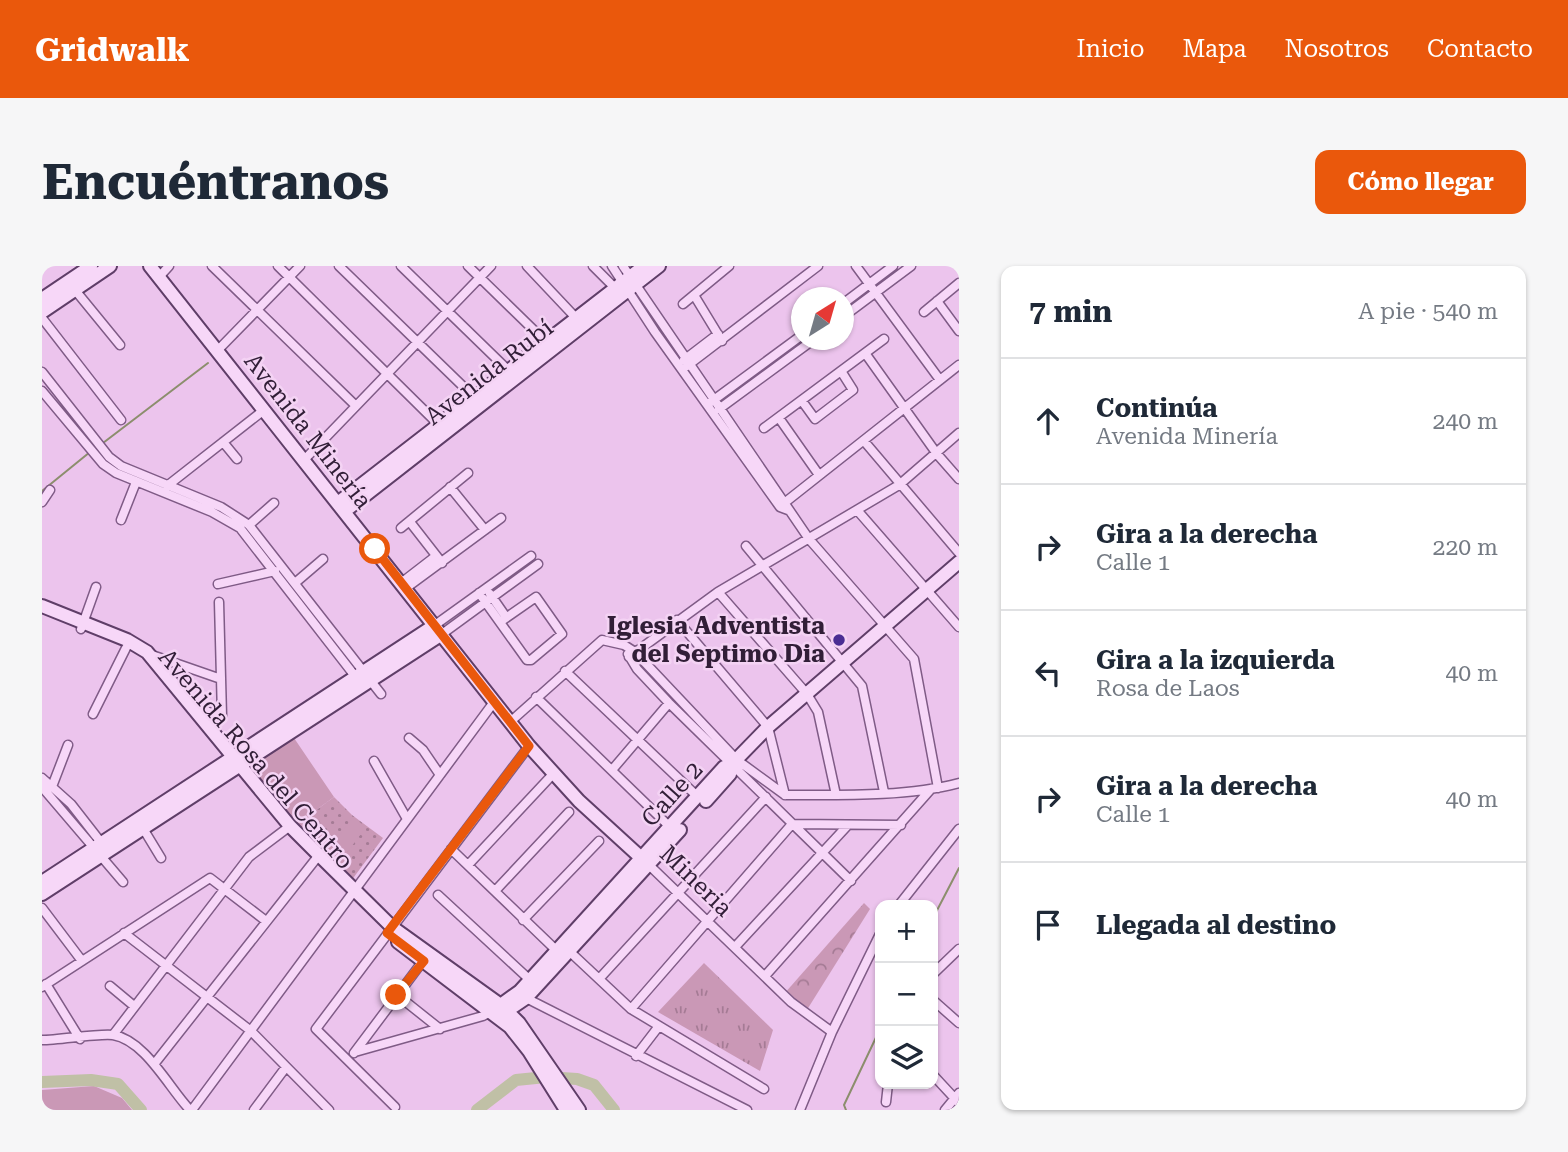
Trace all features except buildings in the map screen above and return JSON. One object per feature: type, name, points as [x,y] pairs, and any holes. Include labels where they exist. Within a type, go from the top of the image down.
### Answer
[{"type":"street","points":[[42,299],[91,266]]},
{"type":"street","points":[[42,312],[110,266]]},
{"type":"street","name":"Avenida Minería","points":[[150,266],[510,722]]},
{"type":"street","points":[[159,277],[169,266]]},
{"type":"street","points":[[212,266],[355,405]]},
{"type":"street","points":[[278,266],[443,429]]},
{"type":"street","points":[[218,350],[300,266]]},
{"type":"street","points":[[338,266],[475,398]]},
{"type":"street","points":[[401,266],[509,371]]},
{"type":"street","points":[[468,266],[550,346]]},
{"type":"street","points":[[304,460],[491,266]]},
{"type":"street","points":[[527,266],[577,319]]},
{"type":"street","points":[[593,266],[625,284],[688,361],[712,402]]},
{"type":"street","points":[[612,266],[680,367],[718,410],[809,540],[914,659],[934,788]]},
{"type":"street","name":"Avenida Rubí","points":[[342,507],[550,346],[644,266]]},
{"type":"street","name":"Avenida Rubí","points":[[443,429],[475,398],[509,371],[550,346],[577,319],[625,284],[659,266]]},
{"type":"street","points":[[683,304],[729,266]]},
{"type":"street","points":[[801,266],[807,274]]},
{"type":"street","points":[[680,367],[818,266]]},
{"type":"street","points":[[856,266],[940,380]]},
{"type":"street","points":[[854,295],[893,266]]},
{"type":"street","points":[[854,308],[911,266]]},
{"type":"street","points":[[924,312],[959,284]]},
{"type":"street","points":[[75,290],[120,345]]},
{"type":"street","points":[[694,295],[720,337]]},
{"type":"street","points":[[937,301],[959,331]]},
{"type":"street","points":[[42,318],[121,420]]},
{"type":"street","points":[[764,428],[884,340]]},
{"type":"street","points":[[712,402],[791,343]]},
{"type":"street","points":[[718,410],[797,351]]},
{"type":"street","points":[[865,353],[904,410],[959,479]]},
{"type":"street","points":[[785,506],[819,475],[959,365]]},
{"type":"street","points":[[802,401],[815,419],[853,390],[841,371]]},
{"type":"street","points":[[42,372],[95,449],[121,466],[230,521],[275,570],[363,677],[381,694]]},
{"type":"street","points":[[43,395],[116,473],[136,482],[165,488],[221,506],[248,525],[295,583],[363,677]]},
{"type":"street","points":[[165,488],[264,410]]},
{"type":"street","points":[[779,418],[819,475]]},
{"type":"street","points":[[632,654],[718,593],[899,485],[959,433]]},
{"type":"street","points":[[864,440],[899,485],[959,553]]},
{"type":"street","points":[[223,442],[237,459]]},
{"type":"street","points":[[401,528],[468,473]]},
{"type":"street","points":[[121,520],[136,482]]},
{"type":"street","points":[[450,487],[485,530]]},
{"type":"street","points":[[42,502],[50,490]]},
{"type":"street","points":[[248,525],[274,503]]},
{"type":"street","points":[[857,510],[959,627]]},
{"type":"street","points":[[404,585],[501,518]]},
{"type":"street","points":[[410,522],[439,559]]},
{"type":"street","points":[[746,546],[862,686],[884,792]]},
{"type":"street","points":[[439,629],[483,591],[531,556]]},
{"type":"street","points":[[295,583],[323,559]]},
{"type":"street","points":[[734,762],[768,727],[959,562]]},
{"type":"street","points":[[42,894],[363,677],[489,601],[538,564]]},
{"type":"street","points":[[218,584],[275,570]]},
{"type":"street","points":[[82,626],[96,587]]},
{"type":"street","points":[[483,591],[529,661],[562,634],[536,597],[503,620]]},
{"type":"street","points":[[718,593],[807,694],[818,712],[836,795]]},
{"type":"street","points":[[192,706],[222,716],[219,602]]},
{"type":"street","name":"Avenida Rosa del Centro","points":[[42,606],[126,648],[146,661],[287,829],[389,930]]},
{"type":"street","name":"Avenida Rosa del Centro","points":[[42,615],[127,640],[149,654],[192,706],[234,765]]},
{"type":"street","points":[[677,620],[768,727],[785,795]]},
{"type":"street","points":[[510,722],[603,640],[624,645],[766,797],[851,881]]},
{"type":"street","points":[[93,714],[126,648]]},
{"type":"street","points":[[149,654],[221,679]]},
{"type":"street","points":[[632,654],[669,703],[734,762],[785,795],[836,795],[934,788],[955,784],[959,775]]},
{"type":"street","points":[[565,671],[698,797]]},
{"type":"street","points":[[536,697],[671,828]]},
{"type":"street","points":[[42,1040],[113,1035],[139,1049],[155,1063],[169,1088],[191,1110],[494,702]]},
{"type":"street","points":[[612,769],[669,703]]},
{"type":"street","name":"Mineria","points":[[510,722],[553,774],[805,1014],[832,1032]]},
{"type":"street","points":[[409,738],[423,750],[440,775]]},
{"type":"street","points":[[52,784],[68,745]]},
{"type":"street","points":[[395,1107],[316,1029],[529,746]]},
{"type":"street","points":[[374,761],[407,819]]},
{"type":"street","name":"Calle 2","points":[[645,862],[698,797],[724,768],[734,762]]},
{"type":"street","name":"Calle 2","points":[[523,995],[530,980],[730,774],[734,762]]},
{"type":"street","points":[[42,882],[144,830],[234,765]]},
{"type":"street","points":[[468,865],[553,774]]},
{"type":"street","points":[[42,778],[52,784],[124,882]]},
{"type":"street","points":[[42,787],[103,853]]},
{"type":"street","points":[[765,976],[934,788]]},
{"type":"street","points":[[599,979],[766,797]]},
{"type":"street","points":[[495,891],[569,812]]},
{"type":"street","points":[[631,1009],[792,824],[901,825]]},
{"type":"street","points":[[735,947],[848,825]]},
{"type":"street","points":[[113,1035],[249,857],[287,829]]},
{"type":"street","points":[[903,900],[959,829]]},
{"type":"street","points":[[144,830],[161,858]]},
{"type":"street","points":[[523,920],[599,841]]},
{"type":"street","points":[[451,849],[523,920],[599,979],[631,1009],[764,1089]]},
{"type":"street","points":[[155,1063],[316,858]]},
{"type":"street","points":[[80,1039],[44,986],[210,878],[266,922]]},
{"type":"street","points":[[438,895],[530,980]]},
{"type":"street","points":[[42,908],[82,961]]},
{"type":"street","points":[[42,928],[52,921]]},
{"type":"street","points":[[389,930],[424,961],[497,1012]]},
{"type":"street","points":[[389,930],[497,1012],[532,1048],[565,1102],[579,1110]]},
{"type":"street","points":[[124,933],[251,1031],[329,1110]]},
{"type":"street","points":[[800,1110],[832,1032],[875,944]]},
{"type":"street","name":"Calle 2","points":[[523,995],[562,949]]},
{"type":"street","points":[[938,969],[958,951]]},
{"type":"street","points":[[349,1061],[424,961]]},
{"type":"street","points":[[110,986],[134,1006]]},
{"type":"street","points":[[396,995],[440,1029]]},
{"type":"street","points":[[355,1052],[497,1012],[523,995],[636,1056],[747,1110]]},
{"type":"street","points":[[938,1004],[959,1023]]},
{"type":"street","points":[[636,1056],[659,1026]]},
{"type":"street","points":[[254,1110],[286,1067]]},
{"type":"street","points":[[938,1081],[957,1098],[945,1110]]},
{"type":"street","points":[[886,1102],[887,1089]]},
{"type":"street","points":[[316,1110],[321,1102]]},
{"type":"green space","points":[[292,735],[334,797],[293,827],[249,772],[253,769],[249,763]]},
{"type":"green space","points":[[334,797],[352,815],[383,838],[351,881],[293,827]]},
{"type":"green space","points":[[353,817],[366,827],[346,854],[333,844]]},
{"type":"green space","points":[[864,903],[870,909],[805,1013],[784,994]]},
{"type":"green space","points":[[704,963],[773,1030],[760,1071],[658,1012]]},
{"type":"green space","points":[[94,1086],[122,1098],[132,1110],[42,1110],[42,1090]]},
{"type":"waterway","points":[[103,443],[208,363]]},
{"type":"waterway","points":[[42,491],[90,452]]},
{"type":"waterway","points":[[938,908],[959,868]]},
{"type":"waterway","points":[[846,1110],[844,1105],[875,1040]]},
{"type":"waterway","points":[[477,1110],[516,1080],[546,1077],[577,1079],[594,1085],[614,1110]]},
{"type":"waterway","points":[[42,1082],[91,1080],[118,1084],[141,1110]]},
{"type":"place","name":"Iglesia Adventista del Septimo Dia","points":[[839,640]]},
{"type":"route","points":[[375,549],[529,746],[387,933],[424,961],[396,995]]}]
